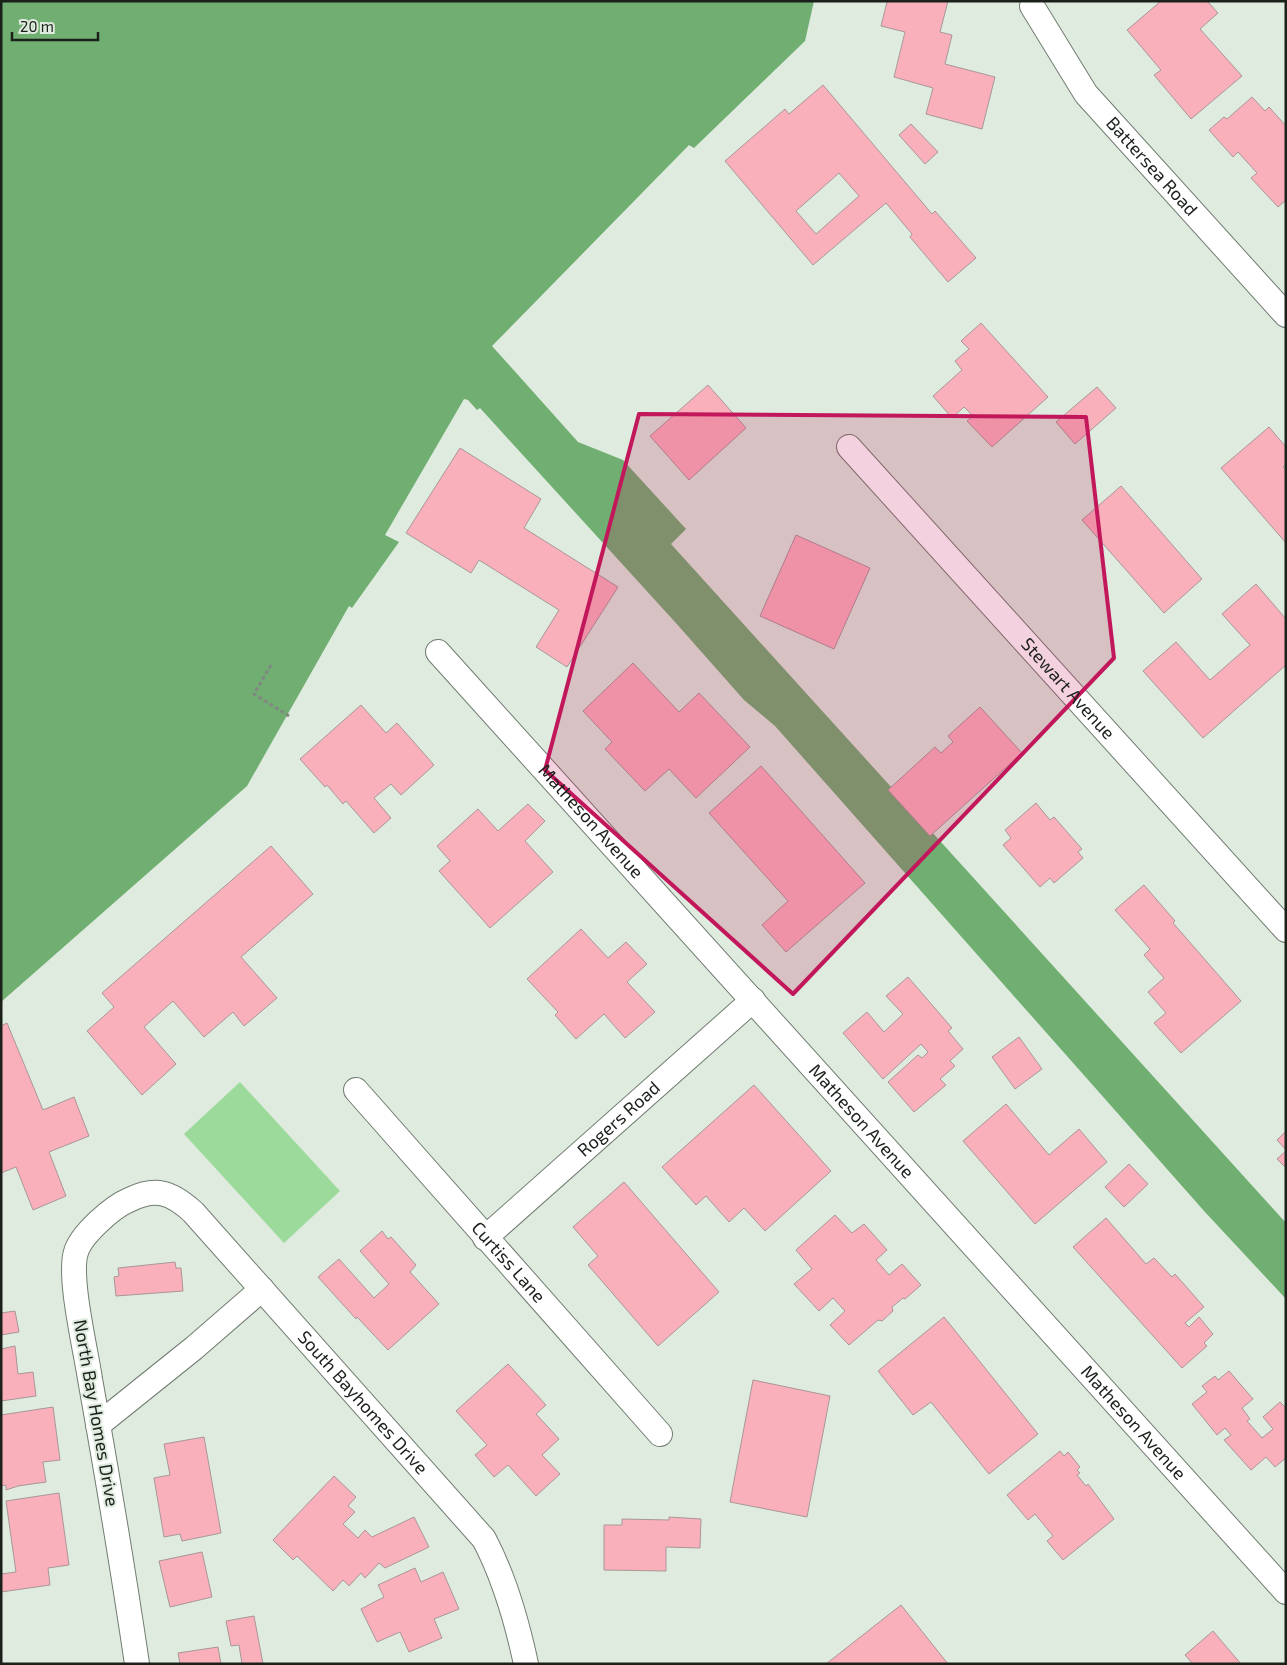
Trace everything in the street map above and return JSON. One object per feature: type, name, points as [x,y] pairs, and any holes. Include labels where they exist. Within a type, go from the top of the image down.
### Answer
[{"type":"street","name":"Battersea Road","points":[[1032,6],[1086,94],[1286,315]]},
{"type":"street","name":"Stewart Avenue","points":[[849,447],[1286,930]]},
{"type":"street","name":"Matheson Avenue","points":[[438,652],[1286,1592]]},
{"type":"street","name":"Rogers Road","points":[[485,1238],[753,1000]]},
{"type":"street","name":"Curtiss Lane","points":[[356,1090],[660,1434]]},
{"type":"street","name":"South Bayhomes Drive","points":[[143,1193],[157,1192],[170,1196],[183,1203],[193,1212],[484,1539],[492,1554],[507,1596],[521,1662]]},
{"type":"street","name":"North Bay Homes Drive","points":[[137,1664],[77,1300],[73,1264],[81,1242],[99,1222],[125,1201],[143,1193]]},
{"type":"street","points":[[98,1425],[194,1348],[262,1289]]},
{"type":"path","points":[[271,665],[254,694],[289,716]]},
{"type":"highlighted area","points":[[639,414],[1086,417],[1114,658],[793,994],[545,770]]},
{"type":"shaded area","points":[[1,1],[814,1],[805,41],[694,148],[689,145],[492,346],[578,442],[623,460],[686,529],[671,544],[1286,1223],[1286,1299],[1205,1212],[775,726],[744,700],[480,408],[477,410],[468,400],[464,399],[385,535],[399,542],[352,608],[349,606],[247,786],[1,1002]]},
{"type":"shaded area","points":[[240,1082],[340,1191],[284,1243],[184,1134]]},
{"type":"building","points":[[884,1],[948,1],[940,32],[952,35],[945,64],[995,77],[982,129],[926,114],[933,88],[894,77],[905,32],[881,26],[887,2]]},
{"type":"building","points":[[1161,1],[1207,1],[1218,13],[1200,29],[1242,76],[1191,119],[1154,75],[1161,70],[1127,30]]},
{"type":"building","points":[[823,85],[932,214],[935,211],[976,258],[948,282],[910,237],[912,234],[886,203],[813,265],[725,161],[785,109],[789,114]],"holes":[[[839,173],[859,196],[816,234],[796,211]]]},
{"type":"building","points":[[1252,97],[1265,111],[1269,107],[1286,126],[1286,200],[1278,207],[1251,178],[1257,173],[1238,152],[1233,157],[1209,130],[1224,117],[1227,119]]},
{"type":"building","points":[[911,124],[938,152],[925,164],[899,135]]},
{"type":"building","points":[[981,323],[1048,397],[992,447],[967,421],[973,416],[964,407],[952,418],[933,396],[962,370],[955,361],[969,349],[961,341]]},
{"type":"building","points":[[708,385],[746,428],[689,480],[650,436]]},
{"type":"building","points":[[1097,387],[1116,408],[1075,444],[1056,422]]},
{"type":"building","points":[[1269,427],[1286,447],[1286,464],[1283,467],[1286,470],[1286,543],[1221,468]]},
{"type":"building","points":[[460,448],[541,499],[524,528],[618,587],[567,667],[536,647],[559,610],[479,560],[471,573],[406,533]]},
{"type":"building","points":[[1121,486],[1202,579],[1164,613],[1082,520]]},
{"type":"building","points":[[796,535],[870,568],[834,649],[760,616]]},
{"type":"building","points":[[1256,584],[1286,619],[1286,665],[1203,738],[1143,671],[1176,642],[1210,680],[1250,645],[1222,614]]},
{"type":"building","points":[[633,663],[679,712],[699,693],[750,747],[696,798],[669,769],[645,791],[605,749],[612,742],[583,711]]},
{"type":"building","points":[[361,705],[386,733],[397,723],[434,765],[401,795],[391,784],[374,798],[391,818],[374,833],[346,801],[343,804],[327,785],[325,787],[300,759]]},
{"type":"building","points":[[980,707],[1022,753],[930,836],[888,790],[935,747],[941,753],[953,742],[948,736]]},
{"type":"building","points":[[761,766],[865,883],[786,952],[762,925],[788,901],[709,813]]},
{"type":"building","points":[[1036,803],[1050,820],[1054,817],[1082,849],[1078,852],[1083,858],[1054,883],[1050,878],[1040,887],[1003,845],[1011,838],[1005,830]]},
{"type":"building","points":[[528,804],[545,821],[525,841],[553,872],[490,928],[439,871],[450,861],[437,846],[478,809],[498,831]]},
{"type":"building","points":[[271,846],[313,894],[241,957],[277,998],[244,1026],[233,1012],[204,1037],[173,1001],[144,1027],[176,1064],[142,1095],[87,1031],[114,1007],[102,993]]},
{"type":"building","points":[[1144,885],[1175,921],[1173,923],[1241,1001],[1181,1053],[1154,1023],[1166,1013],[1148,992],[1164,978],[1144,955],[1150,949],[1115,910]]},
{"type":"building","points":[[581,929],[608,958],[626,942],[647,964],[627,982],[655,1012],[625,1038],[604,1014],[576,1039],[555,1015],[558,1012],[527,979]]},
{"type":"building","points":[[908,977],[952,1028],[948,1031],[963,1049],[950,1061],[955,1066],[940,1079],[946,1085],[914,1112],[888,1082],[918,1055],[922,1058],[928,1052],[921,1044],[883,1079],[843,1033],[867,1012],[884,1032],[903,1014],[886,996]]},
{"type":"building","points":[[7,1023],[43,1110],[74,1097],[89,1136],[49,1152],[66,1196],[33,1210],[16,1167],[1,1173],[1,1026]]},
{"type":"building","points":[[1019,1037],[1042,1069],[1015,1089],[992,1057]]},
{"type":"building","points":[[754,1085],[831,1171],[765,1231],[744,1208],[729,1222],[706,1196],[696,1205],[662,1167]]},
{"type":"building","points":[[1006,1104],[1049,1155],[1079,1129],[1107,1162],[1035,1224],[963,1141]]},
{"type":"building","points":[[1286,1131],[1286,1150],[1277,1140]]},
{"type":"building","points":[[1286,1151],[1286,1168],[1277,1159]]},
{"type":"building","points":[[1129,1164],[1148,1184],[1124,1207],[1105,1187]]},
{"type":"building","points":[[624,1182],[719,1292],[658,1346],[588,1265],[598,1256],[573,1227]]},
{"type":"building","points":[[835,1215],[852,1233],[864,1224],[887,1250],[876,1260],[889,1275],[902,1264],[921,1285],[892,1307],[893,1311],[882,1321],[878,1320],[849,1345],[830,1325],[845,1311],[833,1298],[819,1311],[794,1284],[812,1269],[796,1250]]},
{"type":"building","points":[[1106,1218],[1146,1264],[1154,1258],[1172,1277],[1175,1274],[1204,1307],[1185,1323],[1189,1327],[1199,1317],[1213,1334],[1204,1343],[1207,1346],[1182,1368],[1073,1247]]},
{"type":"building","points":[[382,1231],[388,1239],[391,1237],[416,1265],[410,1272],[439,1304],[388,1350],[357,1317],[356,1319],[318,1277],[339,1259],[374,1298],[389,1284],[360,1251]]},
{"type":"building","points":[[175,1262],[176,1268],[181,1268],[183,1291],[116,1296],[114,1277],[119,1276],[118,1268]]},
{"type":"building","points":[[15,1311],[19,1332],[1,1335],[1,1313]]},
{"type":"building","points":[[944,1317],[1038,1434],[989,1474],[931,1402],[913,1415],[878,1371]]},
{"type":"building","points":[[15,1346],[18,1374],[33,1372],[36,1396],[1,1401],[1,1349]]},
{"type":"building","points":[[508,1364],[546,1405],[536,1414],[559,1439],[542,1455],[560,1474],[536,1496],[508,1465],[494,1477],[475,1455],[487,1445],[456,1411]]},
{"type":"building","points":[[1229,1371],[1253,1399],[1242,1408],[1250,1419],[1247,1421],[1262,1438],[1273,1429],[1263,1417],[1280,1402],[1286,1408],[1286,1458],[1275,1467],[1266,1457],[1251,1470],[1224,1440],[1231,1435],[1225,1428],[1217,1435],[1192,1404],[1207,1392],[1202,1386],[1215,1376],[1218,1380]]},
{"type":"building","points":[[753,1380],[830,1396],[807,1517],[730,1502]]},
{"type":"building","points":[[53,1407],[60,1460],[43,1462],[46,1482],[18,1486],[6,1490],[6,1485],[1,1486],[1,1415]]},
{"type":"building","points":[[204,1437],[221,1533],[182,1541],[180,1534],[164,1537],[154,1478],[170,1475],[164,1444]]},
{"type":"building","points":[[1060,1451],[1064,1456],[1068,1452],[1080,1467],[1077,1470],[1080,1473],[1077,1475],[1086,1486],[1088,1484],[1114,1519],[1063,1560],[1047,1541],[1053,1536],[1035,1514],[1028,1520],[1007,1495]]},
{"type":"building","points":[[334,1476],[356,1497],[348,1506],[355,1512],[343,1524],[358,1538],[365,1530],[372,1537],[414,1517],[429,1547],[385,1568],[379,1563],[365,1578],[361,1573],[349,1586],[343,1580],[333,1591],[297,1556],[293,1560],[273,1540]]},
{"type":"building","points":[[59,1493],[69,1565],[48,1568],[50,1585],[1,1592],[1,1574],[16,1572],[6,1501]]},
{"type":"building","points":[[669,1517],[701,1519],[700,1548],[666,1547],[666,1571],[604,1570],[604,1525],[622,1525],[622,1519],[669,1520]]},
{"type":"building","points":[[202,1552],[212,1597],[170,1607],[159,1561]]},
{"type":"building","points":[[415,1568],[421,1582],[443,1572],[459,1609],[434,1619],[442,1638],[409,1652],[400,1632],[377,1642],[361,1609],[384,1597],[378,1585]]},
{"type":"building","points":[[901,1605],[948,1664],[826,1664]]},
{"type":"building","points":[[254,1616],[263,1664],[242,1664],[239,1645],[231,1646],[226,1621]]},
{"type":"building","points":[[1213,1631],[1241,1664],[1193,1664],[1185,1655]]},
{"type":"building","points":[[218,1647],[221,1664],[180,1664],[178,1653]]}]
